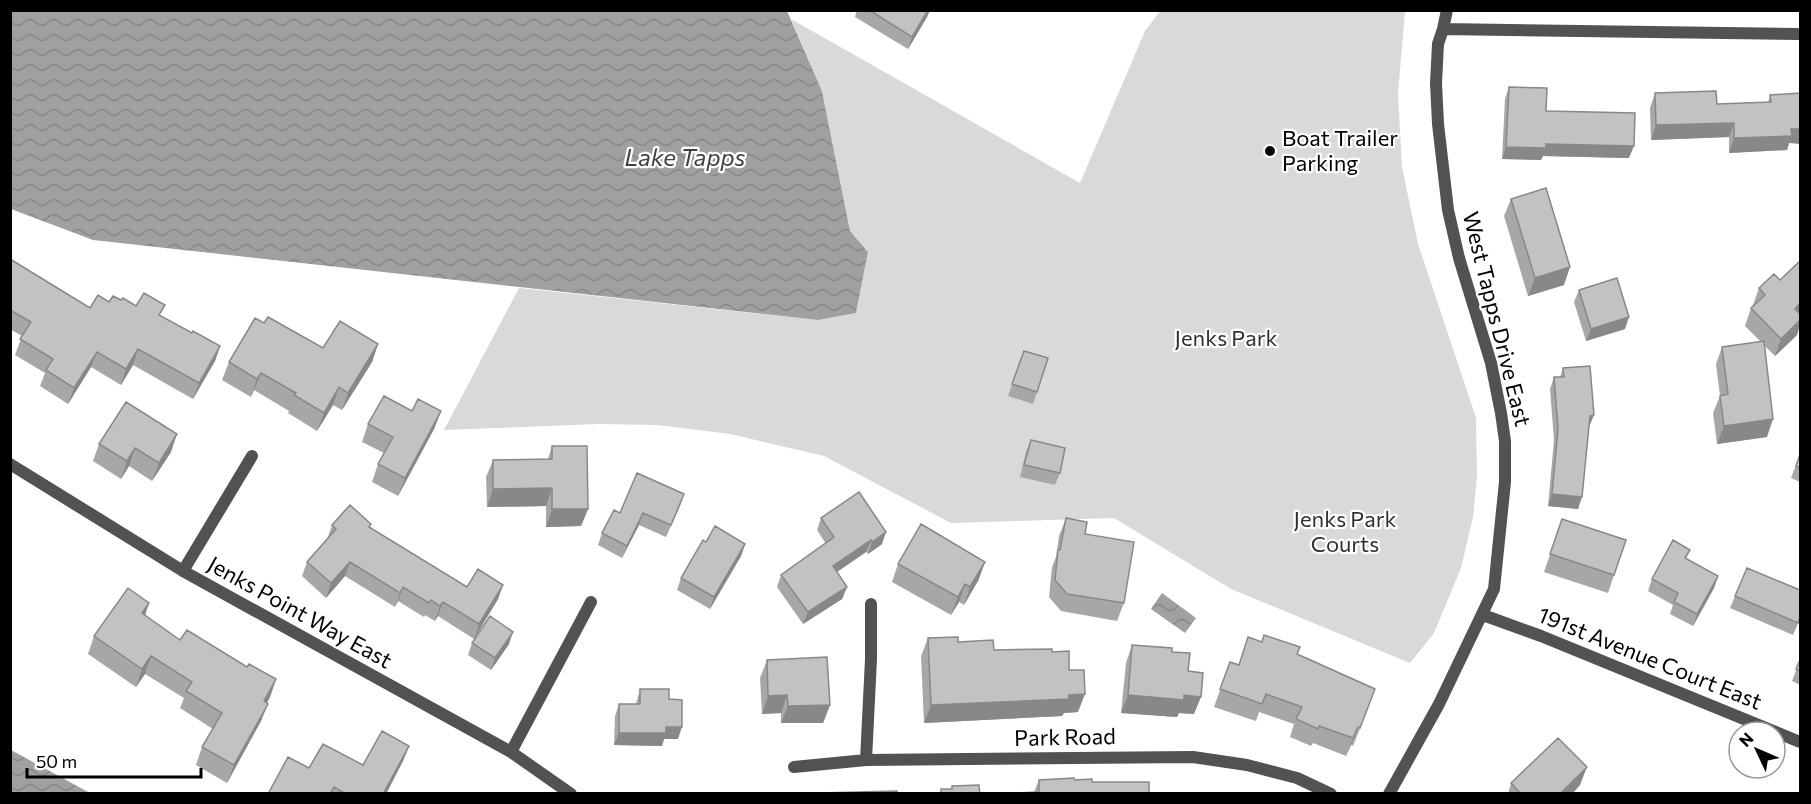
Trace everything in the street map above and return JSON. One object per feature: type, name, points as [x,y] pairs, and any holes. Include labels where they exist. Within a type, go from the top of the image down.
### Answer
[{"type":"street","name":"West Tapps Drive East","points":[[1389,794],[1439,704],[1494,589],[1505,482],[1502,412],[1491,363],[1459,258],[1448,210],[1438,124],[1436,83],[1438,44],[1447,10]]},
{"type":"street","points":[[1443,29],[1800,34]]},
{"type":"street","points":[[183,571],[252,456]]},
{"type":"street","name":"Jenks Point Way East","points":[[10,464],[183,571],[511,752],[571,794]]},
{"type":"street","points":[[511,752],[591,602]]},
{"type":"street","points":[[866,760],[871,604]]},
{"type":"street","name":"191st Avenue Court East","points":[[1483,615],[1541,636],[1800,742]]},
{"type":"street","name":"Park Road","points":[[794,767],[866,760],[1193,757],[1257,767],[1297,778],[1331,794]]},
{"type":"green space","name":"Jenks Park","points":[[1160,11],[1405,11],[1398,94],[1402,167],[1418,244],[1476,418],[1477,476],[1473,517],[1461,568],[1434,633],[1410,663],[1231,589],[1114,518],[951,523],[824,456],[730,434],[657,425],[598,424],[444,430],[519,288],[818,320],[856,313],[868,252],[850,231],[822,91],[791,19],[1080,183],[1145,31]]},
{"type":"water","name":"Lake Tapps","points":[[10,11],[787,11],[822,91],[850,231],[868,252],[856,313],[818,320],[93,240],[11,209]]},
{"type":"water","points":[[1162,593],[1196,618],[1185,633],[1151,609]]},
{"type":"water","points":[[11,750],[90,793],[11,793]]},
{"type":"building","points":[[869,10],[928,10],[912,37]]},
{"type":"building","points":[[1509,87],[1547,88],[1546,111],[1635,113],[1634,146],[1546,144],[1546,148],[1506,147]]},
{"type":"building","points":[[1716,91],[1717,104],[1771,102],[1770,95],[1800,93],[1800,129],[1791,129],[1792,136],[1734,138],[1734,123],[1656,125],[1655,93]]},
{"type":"building","points":[[1546,188],[1570,267],[1535,278],[1511,199]]},
{"type":"building","points":[[10,259],[90,308],[98,295],[109,302],[113,296],[121,300],[123,298],[136,306],[144,293],[165,305],[159,315],[220,346],[199,383],[138,349],[126,369],[97,352],[74,388],[46,370],[53,359],[20,339],[31,322],[10,310]]},
{"type":"building","points":[[1800,261],[1800,303],[1795,309],[1800,314],[1800,320],[1781,339],[1751,308],[1765,295],[1759,288],[1774,274],[1780,280]]},
{"type":"building","points":[[1617,278],[1629,317],[1591,329],[1579,290]]},
{"type":"building","points":[[268,317],[323,348],[340,321],[378,344],[348,393],[339,387],[324,413],[294,395],[296,393],[261,373],[257,379],[229,362],[255,318],[264,323]]},
{"type":"building","points":[[1764,341],[1773,419],[1724,426],[1720,396],[1728,394],[1722,347]]},
{"type":"building","points":[[1024,351],[1048,358],[1037,392],[1012,384]]},
{"type":"building","points":[[1590,366],[1594,415],[1590,416],[1582,497],[1552,494],[1558,428],[1554,377],[1564,377],[1563,368]]},
{"type":"building","points":[[384,396],[412,411],[418,399],[441,411],[405,478],[378,464],[393,437],[368,424]]},
{"type":"building","points":[[126,402],[177,434],[159,463],[135,448],[127,461],[99,444]]},
{"type":"building","points":[[1031,440],[1065,448],[1060,473],[1024,465]]},
{"type":"building","points":[[552,446],[587,446],[588,509],[552,509],[552,488],[493,489],[493,460],[552,459]]},
{"type":"building","points":[[1800,454],[1800,468],[1796,466]]},
{"type":"building","points":[[637,473],[684,494],[671,525],[643,513],[627,546],[602,533],[614,510],[620,513]]},
{"type":"building","points":[[859,492],[886,532],[833,566],[847,587],[808,612],[781,575],[834,537],[821,518]]},
{"type":"building","points":[[350,505],[371,524],[369,527],[467,587],[478,569],[503,585],[479,624],[443,602],[440,606],[431,600],[429,603],[403,587],[400,593],[350,562],[331,583],[307,562],[336,529],[332,525]]},
{"type":"building","points":[[1066,518],[1087,522],[1085,534],[1134,542],[1124,603],[1067,594],[1055,580],[1058,550],[1060,550]]},
{"type":"building","points":[[1562,519],[1626,540],[1614,575],[1550,554]]},
{"type":"building","points":[[921,524],[985,562],[970,587],[965,584],[958,597],[898,564]]},
{"type":"building","points":[[715,526],[745,544],[714,597],[681,578],[703,540],[706,542]]},
{"type":"building","points":[[1673,540],[1690,550],[1685,558],[1718,576],[1697,614],[1674,602],[1678,593],[1652,579]]},
{"type":"building","points":[[1747,568],[1800,590],[1798,623],[1735,596]]},
{"type":"building","points":[[128,588],[149,603],[142,613],[180,640],[187,630],[247,667],[249,664],[276,679],[264,701],[268,704],[234,765],[202,747],[222,713],[186,691],[192,682],[151,656],[142,669],[94,636]]},
{"type":"building","points":[[490,616],[513,632],[495,658],[472,643]]},
{"type":"building","points":[[1264,635],[1300,647],[1297,654],[1375,689],[1360,728],[1358,727],[1353,738],[1319,726],[1318,729],[1296,719],[1302,707],[1266,694],[1262,704],[1220,689],[1230,662],[1239,665],[1248,637],[1262,642]]},
{"type":"building","points":[[958,637],[958,642],[993,640],[994,650],[1069,651],[1069,670],[1084,670],[1085,694],[1069,695],[1069,699],[931,705],[928,638]]},
{"type":"building","points":[[1132,645],[1172,648],[1172,652],[1190,653],[1188,671],[1203,673],[1201,697],[1184,695],[1184,700],[1128,695]]},
{"type":"building","points":[[827,657],[830,705],[788,706],[787,695],[768,696],[767,660]]},
{"type":"building","points":[[640,689],[669,689],[669,699],[682,700],[682,727],[666,727],[666,733],[619,733],[619,704],[640,704]]},
{"type":"building","points":[[382,731],[409,746],[383,794],[346,794],[334,787],[330,794],[268,794],[288,757],[309,768],[323,744],[363,765]]},
{"type":"building","points":[[1558,738],[1587,767],[1560,794],[1521,794],[1511,783]]},
{"type":"building","points":[[1074,778],[1075,780],[1092,779],[1092,782],[1149,782],[1149,794],[993,794],[1039,792],[1039,780]]},
{"type":"building","points":[[979,785],[980,794],[941,794],[941,789],[952,789],[952,786]]},
{"type":"building","points":[[897,791],[897,794],[818,794],[818,793]]},
{"type":"place","name":"Boat Trailer Parking","points":[[1270,151]]},
{"type":"park label","name":"Jenks Park Courts","points":[[1345,532]]}]
